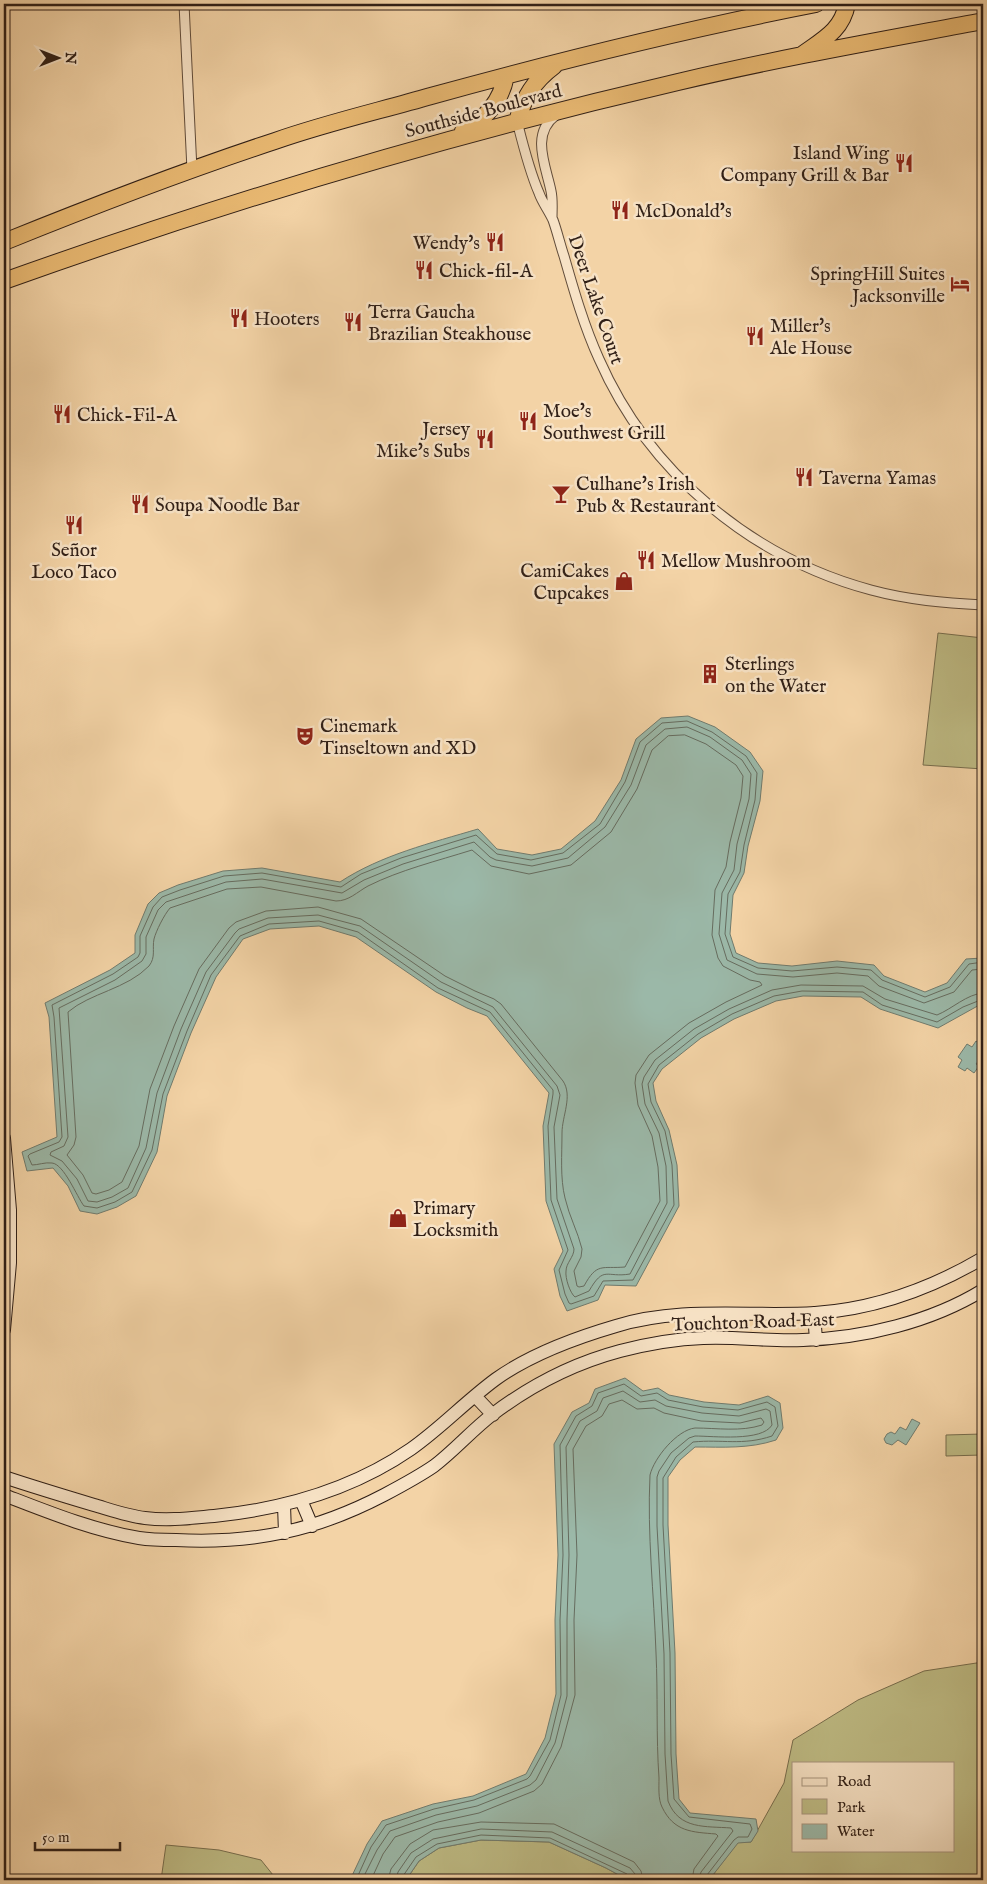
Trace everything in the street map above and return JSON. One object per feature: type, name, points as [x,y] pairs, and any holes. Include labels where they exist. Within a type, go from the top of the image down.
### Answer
[{"type":"highway","name":"Southside Boulevard","points":[[4,242],[81,211],[277,140],[560,62],[811,4]]},
{"type":"highway","points":[[800,56],[831,34],[841,24],[848,4]]},
{"type":"highway","name":"Southside Boulevard","points":[[4,281],[132,236],[325,175],[517,121],[681,81],[983,21]]},
{"type":"highway","points":[[517,121],[528,91],[542,74],[560,62]]},
{"type":"highway","points":[[443,141],[470,127],[489,112],[500,97],[506,76]]},
{"type":"street","points":[[184,4],[192,170]]},
{"type":"street","name":"Deer Lake Court","points":[[552,219],[552,192],[543,158],[542,139],[547,125],[552,118],[565,109]]},
{"type":"street","name":"Deer Lake Court","points":[[517,121],[538,192],[552,219],[585,326],[612,386],[647,440],[690,489],[747,534],[778,553],[811,569],[844,582],[900,597],[936,602],[983,605]]},
{"type":"street","points":[[4,1138],[10,1219],[10,1263],[4,1330]]},
{"type":"street","name":"Touchton Road East","points":[[4,1477],[145,1518],[202,1517],[266,1509],[302,1500],[378,1470],[411,1449],[497,1378],[551,1349],[617,1325],[654,1317],[690,1313],[814,1313],[863,1306],[892,1298],[945,1278],[983,1258]]},
{"type":"street","name":"Touchton Road East","points":[[4,1495],[89,1527],[141,1538],[202,1542],[235,1541],[285,1533],[312,1526],[363,1506],[409,1482],[457,1448],[493,1415],[528,1390],[547,1380],[615,1352],[642,1345],[704,1338],[816,1340],[880,1331],[942,1309],[972,1297],[983,1290]]},
{"type":"street","points":[[814,1313],[816,1340]]},
{"type":"street","points":[[474,1396],[493,1415]]},
{"type":"street","points":[[302,1500],[312,1526]]},
{"type":"street","points":[[284,1504],[285,1533]]},
{"type":"green space","points":[[938,633],[983,638],[983,769],[923,765]]},
{"type":"green space","points":[[982,1434],[982,1455],[946,1456],[946,1435]]},
{"type":"green space","points":[[983,1662],[983,1880],[709,1880],[738,1842],[751,1842],[784,1783],[793,1740],[858,1700],[924,1671]]},
{"type":"green space","points":[[481,1840],[549,1842],[628,1880],[406,1880],[419,1861],[439,1848]]},
{"type":"green space","points":[[166,1845],[219,1850],[261,1860],[277,1880],[161,1880]]},
{"type":"water","points":[[688,716],[715,727],[750,752],[763,771],[760,801],[748,846],[744,873],[733,895],[730,934],[736,953],[758,963],[792,966],[837,961],[874,965],[884,976],[925,992],[947,983],[966,959],[982,958],[983,1003],[938,1028],[880,1009],[861,997],[803,996],[776,1001],[734,1019],[701,1038],[662,1069],[653,1083],[656,1101],[669,1130],[677,1165],[679,1206],[636,1286],[605,1285],[598,1300],[567,1311],[560,1296],[554,1269],[563,1251],[546,1201],[543,1126],[549,1093],[487,1016],[436,992],[356,937],[319,926],[270,929],[243,939],[216,977],[191,1033],[167,1096],[157,1152],[136,1196],[117,1207],[97,1214],[80,1211],[68,1186],[53,1168],[27,1171],[22,1152],[57,1137],[49,1017],[45,1003],[110,970],[135,953],[135,935],[148,904],[159,893],[223,871],[262,868],[340,882],[389,857],[478,829],[497,849],[532,855],[561,849],[595,821],[621,780],[636,739],[661,718]]},
{"type":"water","points":[[976,1041],[983,1046],[981,1049],[983,1051],[983,1060],[980,1059],[976,1064],[979,1066],[974,1073],[967,1068],[965,1071],[958,1067],[962,1060],[958,1057],[967,1044],[972,1047]]},
{"type":"water","points":[[625,1378],[643,1391],[658,1388],[669,1395],[704,1402],[739,1405],[768,1396],[780,1403],[783,1428],[776,1440],[746,1446],[695,1447],[680,1460],[668,1477],[668,1525],[675,1653],[676,1754],[679,1799],[690,1813],[756,1819],[758,1831],[751,1842],[738,1843],[709,1880],[628,1880],[549,1842],[481,1840],[439,1848],[419,1861],[406,1880],[350,1880],[367,1844],[382,1821],[433,1804],[473,1796],[526,1774],[545,1738],[556,1694],[555,1620],[558,1555],[554,1444],[572,1412],[589,1403],[595,1389]]},
{"type":"water","points":[[912,1419],[920,1423],[906,1445],[898,1440],[892,1445],[886,1443],[884,1439],[887,1434],[891,1432],[895,1434],[900,1427],[906,1430]]},
{"type":"place","name":"Island Wing Company Grill & Bar","points":[[904,163]]},
{"type":"place","name":"McDonald's","points":[[620,210]]},
{"type":"place","name":"Wendy's","points":[[495,242]]},
{"type":"place","name":"Chick-fil-A","points":[[424,270]]},
{"type":"place","name":"SpringHill Suites Jacksonville","points":[[960,284]]},
{"type":"place","name":"Hooters","points":[[239,318]]},
{"type":"place","name":"Terra Gaucha Brazilian Steakhouse","points":[[353,322]]},
{"type":"place","name":"Miller's Ale House","points":[[755,336]]},
{"type":"place","name":"Chick-Fil-A","points":[[62,414]]},
{"type":"place","name":"Moe's Southwest Grill","points":[[528,421]]},
{"type":"place","name":"Jersey Mike's Subs","points":[[485,439]]},
{"type":"place","name":"Taverna Yamas","points":[[804,477]]},
{"type":"place","name":"Culhane's Irish Pub & Restaurant","points":[[561,494]]},
{"type":"place","name":"Soupa Noodle Bar","points":[[140,504]]},
{"type":"place","name":"Señor Loco Taco","points":[[74,525]]},
{"type":"place","name":"Mellow Mushroom","points":[[646,560]]},
{"type":"place","name":"CamiCakes Cupcakes","points":[[624,581]]},
{"type":"place","name":"Sterlings on the Water","points":[[710,674]]},
{"type":"place","name":"Cinemark Tinseltown and XD","points":[[305,736]]},
{"type":"place","name":"Primary Locksmith","points":[[398,1218]]}]
